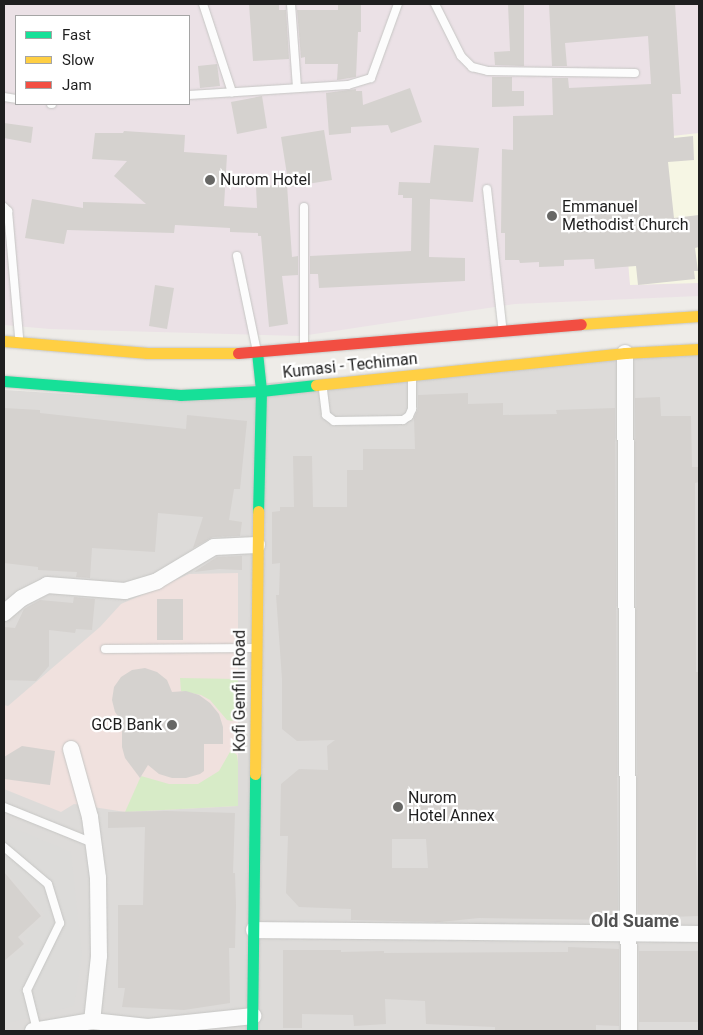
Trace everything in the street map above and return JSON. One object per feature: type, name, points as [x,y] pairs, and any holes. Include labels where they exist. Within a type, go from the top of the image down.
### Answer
[{"type":"main road","points":[[4,340],[147,353],[257,352],[502,330],[699,316]]},
{"type":"main road","name":"Kumasi - Techiman","points":[[4,381],[171,394],[261,391],[625,354],[699,349]]},
{"type":"main road","name":"Kofi Genfi II Road","points":[[253,1024],[257,545],[261,391],[257,352]]},
{"type":"street","points":[[625,354],[629,1031]]},
{"type":"street","points":[[4,613],[22,598],[47,586],[125,591],[157,581],[214,547],[257,545]]},
{"type":"street","points":[[71,749],[90,817],[98,878],[98,956],[92,1021]]},
{"type":"street","points":[[254,930],[699,934]]},
{"type":"street","points":[[35,1031],[92,1021],[148,1027],[253,1024]]},
{"type":"lane","points":[[203,4],[232,92]]},
{"type":"lane","points":[[291,4],[296,87]]},
{"type":"lane","points":[[190,95],[348,85],[370,78],[398,4]]},
{"type":"lane","points":[[435,4],[461,56],[472,67],[488,71],[635,73]]},
{"type":"lane","points":[[487,189],[502,330]]},
{"type":"lane","points":[[4,207],[8,211],[20,342]]},
{"type":"lane","points":[[304,207],[304,348]]},
{"type":"lane","points":[[237,256],[257,352]]},
{"type":"lane","points":[[323,386],[326,415],[334,421],[403,420],[409,416],[412,409],[412,377]]},
{"type":"lane","points":[[105,649],[256,648]]},
{"type":"lane","points":[[4,807],[93,843]]},
{"type":"lane","points":[[4,847],[48,884],[60,923],[28,990],[35,1031]]},
{"type":"shaded area","points":[[4,4],[699,4],[699,296],[515,304],[301,336],[50,329],[4,325]]},
{"type":"shaded area","points":[[699,133],[699,283],[630,285],[618,142]]},
{"type":"shaded area","points":[[699,350],[699,1031],[4,1031],[4,390],[98,396]]},
{"type":"shaded area","points":[[238,573],[238,806],[125,812],[74,804],[61,812],[4,789],[4,705],[8,706],[100,627],[121,604],[189,574]]},
{"type":"shaded area","points":[[4,824],[71,852],[82,955],[74,1006],[4,1024],[4,963],[29,943],[23,936],[45,915],[4,869]]},
{"type":"green space","points":[[180,678],[238,679],[237,718],[232,721],[227,720],[210,700],[201,695],[181,691]]},
{"type":"green space","points":[[231,750],[237,755],[238,762],[238,806],[125,812],[141,776],[169,784],[198,784],[219,771]]},
{"type":"building","points":[[249,4],[279,4],[279,10],[286,10],[289,59],[253,61]]},
{"type":"building","points":[[338,4],[361,4],[361,32],[358,32],[356,77],[337,80],[338,64],[305,64],[305,57],[301,58],[297,10],[338,10]]},
{"type":"building","points":[[508,4],[524,4],[524,66],[495,65],[494,52],[510,51]]},
{"type":"building","points":[[549,4],[675,4],[681,94],[672,94],[674,138],[693,136],[694,160],[668,162],[674,218],[699,215],[699,247],[695,248],[698,271],[694,271],[695,279],[638,285],[636,266],[595,269],[594,259],[564,260],[564,266],[539,267],[539,262],[520,263],[519,260],[505,260],[505,233],[501,233],[502,149],[513,150],[513,116],[553,115],[552,78],[568,78],[569,88],[651,84],[648,36],[565,43],[567,66],[552,66]]},
{"type":"building","points":[[217,64],[220,86],[200,88],[198,66]]},
{"type":"building","points":[[492,77],[512,77],[512,91],[524,91],[524,106],[492,107]]},
{"type":"building","points":[[410,88],[422,122],[391,133],[388,125],[351,127],[351,133],[329,135],[326,93],[356,89],[356,91],[362,91],[363,105]]},
{"type":"building","points":[[262,96],[267,128],[237,134],[231,102]]},
{"type":"building","points":[[4,123],[33,127],[31,143],[4,138]]},
{"type":"building","points":[[324,130],[332,180],[289,187],[281,137]]},
{"type":"building","points":[[124,131],[185,135],[184,152],[227,155],[224,206],[257,208],[256,186],[287,185],[292,257],[298,256],[298,275],[282,276],[288,324],[269,327],[261,236],[258,236],[258,233],[230,232],[230,228],[175,225],[174,233],[67,230],[64,244],[25,238],[32,199],[83,208],[83,202],[146,204],[114,176],[127,161],[92,159],[95,133],[123,133]]},
{"type":"building","points":[[434,145],[479,148],[473,202],[430,199],[429,257],[465,258],[465,281],[319,288],[318,274],[310,274],[310,256],[411,251],[412,198],[403,198],[403,195],[398,195],[399,182],[430,183]]},
{"type":"building","points":[[155,285],[174,288],[167,329],[149,326]]},
{"type":"building","points":[[468,393],[468,404],[503,403],[503,415],[557,414],[556,410],[615,408],[618,920],[479,918],[440,922],[351,920],[351,909],[299,907],[286,893],[288,836],[280,836],[281,784],[299,769],[328,770],[327,746],[335,740],[297,741],[282,729],[282,679],[276,595],[279,595],[280,563],[272,564],[272,512],[280,511],[280,507],[294,507],[293,456],[312,456],[313,507],[347,507],[347,470],[363,470],[363,449],[415,449],[414,418],[418,409],[418,395]],"holes":[[[392,839],[426,839],[428,868],[392,868]]]},
{"type":"building","points":[[660,397],[661,416],[691,416],[692,467],[699,467],[699,482],[695,483],[696,672],[699,672],[696,863],[699,916],[638,918],[635,398]]},
{"type":"building","points":[[4,408],[40,410],[40,413],[186,429],[187,415],[247,421],[240,489],[234,489],[229,520],[242,522],[240,536],[213,537],[193,548],[203,517],[158,513],[155,552],[92,548],[90,578],[76,577],[77,572],[38,570],[38,567],[4,563]]},
{"type":"building","points":[[242,556],[242,570],[219,569],[194,572],[217,557]]},
{"type":"building","points":[[74,597],[95,599],[92,630],[76,629],[75,633],[49,630],[49,666],[36,681],[4,680],[4,627],[15,628],[24,609],[40,600],[73,603]]},
{"type":"building","points":[[157,599],[183,599],[183,640],[157,640]]},
{"type":"building","name":"GCB Bank","points":[[145,668],[157,672],[167,680],[172,692],[186,691],[199,695],[210,703],[219,714],[223,727],[223,744],[204,744],[204,771],[200,774],[186,778],[172,778],[159,774],[148,765],[140,778],[125,758],[122,747],[122,722],[115,712],[112,700],[114,687],[121,677],[132,670]]},
{"type":"building","points":[[22,746],[55,751],[50,785],[4,779],[4,757]]},
{"type":"building","points":[[108,812],[235,813],[233,873],[235,873],[236,905],[235,948],[229,948],[230,1003],[184,1010],[122,1007],[125,988],[118,988],[118,905],[143,905],[145,827],[108,828]]},
{"type":"building","points":[[4,872],[41,916],[18,937],[24,944],[4,961]]},
{"type":"building","points":[[568,947],[619,949],[619,1026],[596,1025],[596,1031],[495,1031],[495,1027],[426,1024],[425,1001],[385,999],[386,1024],[354,1026],[353,1015],[302,1014],[302,1028],[283,1028],[283,950],[384,951],[384,953],[568,952]]},
{"type":"building","points":[[639,951],[699,951],[699,1022],[639,1022]]},
{"type":"traffic: fast","points":[[257,352],[261,391],[258,511]]},
{"type":"traffic: fast","points":[[4,381],[180,395],[261,391],[316,385]]},
{"type":"traffic: fast","points":[[252,1031],[255,774]]},
{"type":"traffic: slow","points":[[581,324],[699,316]]},
{"type":"traffic: slow","points":[[4,341],[147,353],[238,353]]},
{"type":"traffic: slow","points":[[316,385],[625,353],[699,349]]},
{"type":"traffic: slow","points":[[255,774],[258,511]]},
{"type":"traffic: jam","points":[[238,353],[581,324]]},
{"type":"place","name":"Nurom Hotel","points":[[210,180]]},
{"type":"place","name":"Emmanuel Methodist Church","points":[[552,216]]},
{"type":"place","name":"GCB Bank","points":[[172,725]]},
{"type":"place","name":"Nurom Hotel Annex","points":[[398,807]]},
{"type":"district","name":"Old Suame","points":[[635,921]]}]
